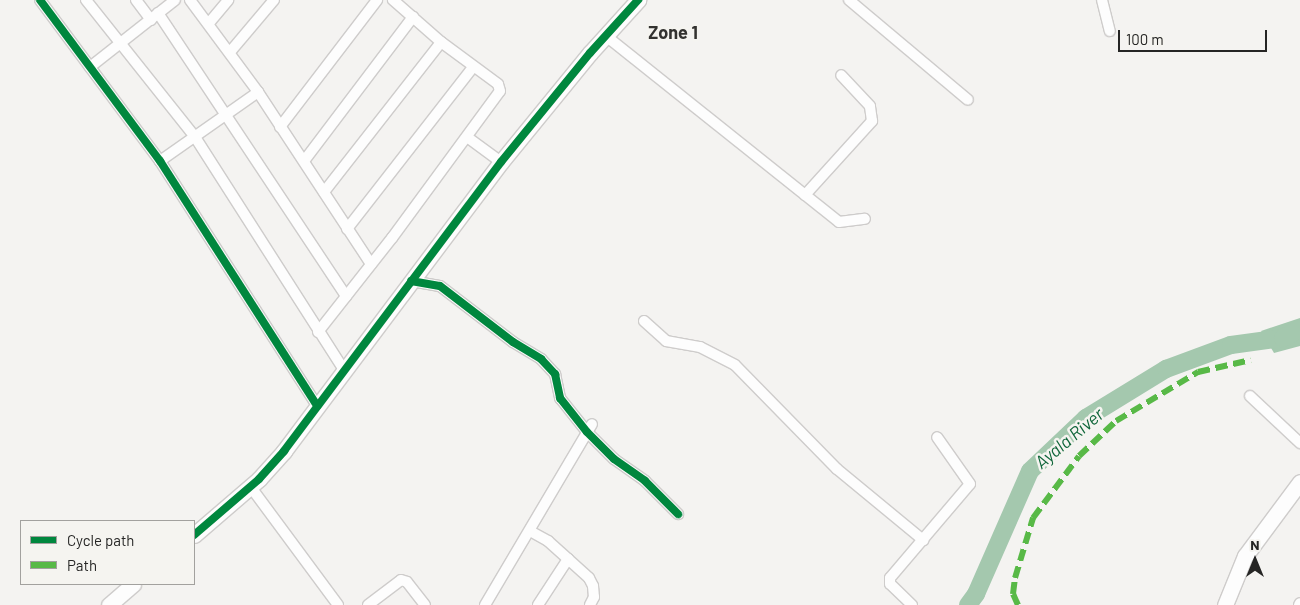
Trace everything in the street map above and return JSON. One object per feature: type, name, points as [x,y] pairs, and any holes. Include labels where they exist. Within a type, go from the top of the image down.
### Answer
[{"type":"street","points":[[40,0],[160,161],[317,406]]},
{"type":"street","points":[[86,0],[120,46],[195,137],[344,370]]},
{"type":"street","points":[[136,0],[155,16],[226,113],[346,296]]},
{"type":"street","points":[[90,67],[120,46],[174,0]]},
{"type":"street","points":[[190,0],[209,23],[258,92],[370,264]]},
{"type":"street","points":[[209,23],[228,0]]},
{"type":"street","points":[[230,52],[274,0]]},
{"type":"street","points":[[280,127],[377,0]]},
{"type":"street","points":[[318,332],[500,91],[498,84],[441,42],[393,0]]},
{"type":"street","points":[[195,534],[250,486],[284,451],[501,162],[638,0]]},
{"type":"street","points":[[849,0],[968,100]]},
{"type":"street","points":[[1102,0],[1110,31]]},
{"type":"street","points":[[304,161],[414,17]]},
{"type":"street","points":[[606,36],[839,222],[865,219]]},
{"type":"street","points":[[324,192],[441,42]]},
{"type":"street","points":[[347,229],[473,67]]},
{"type":"street","points":[[805,195],[872,121],[870,106],[841,75]]},
{"type":"street","points":[[160,161],[258,92]]},
{"type":"street","points":[[467,137],[501,162]]},
{"type":"street","points":[[411,282],[440,286],[513,342],[541,359],[555,374],[560,398],[590,428],[614,459],[645,481],[678,514]]},
{"type":"street","points":[[644,321],[666,342],[700,347],[735,365],[837,469],[923,540]]},
{"type":"street","points":[[1250,396],[1300,443]]},
{"type":"street","points":[[484,605],[590,428]]},
{"type":"street","points":[[912,605],[889,581],[970,484],[937,437]]},
{"type":"street","points":[[1225,605],[1245,556],[1300,482]]},
{"type":"street","points":[[250,486],[338,605]]},
{"type":"street","points":[[530,531],[548,541],[589,578],[593,586],[594,597],[590,605]]},
{"type":"street","points":[[538,605],[568,559]]},
{"type":"street","points":[[368,605],[400,580],[407,582],[425,605]]},
{"type":"street","points":[[109,605],[132,585]]},
{"type":"shaded area","points":[[1300,318],[1300,346],[1274,353],[1261,331]]},
{"type":"waterway","name":"Ayala River","points":[[968,605],[976,594],[1030,471],[1086,418],[1166,369],[1231,345],[1283,338],[1300,329]]},
{"type":"marked path","points":[[1018,605],[1013,594],[1015,578],[1033,518],[1079,456],[1116,421],[1198,372],[1251,360]]},
{"type":"cycle path","points":[[40,0],[160,161],[317,406]]},
{"type":"cycle path","points":[[195,534],[259,479],[284,451],[501,162],[590,53],[638,0]]},
{"type":"cycle path","points":[[411,281],[440,286],[513,342],[541,359],[555,374],[560,398],[587,432],[614,459],[645,481],[678,514]]},
{"type":"district","name":"Zone 1","points":[[673,32]]}]
